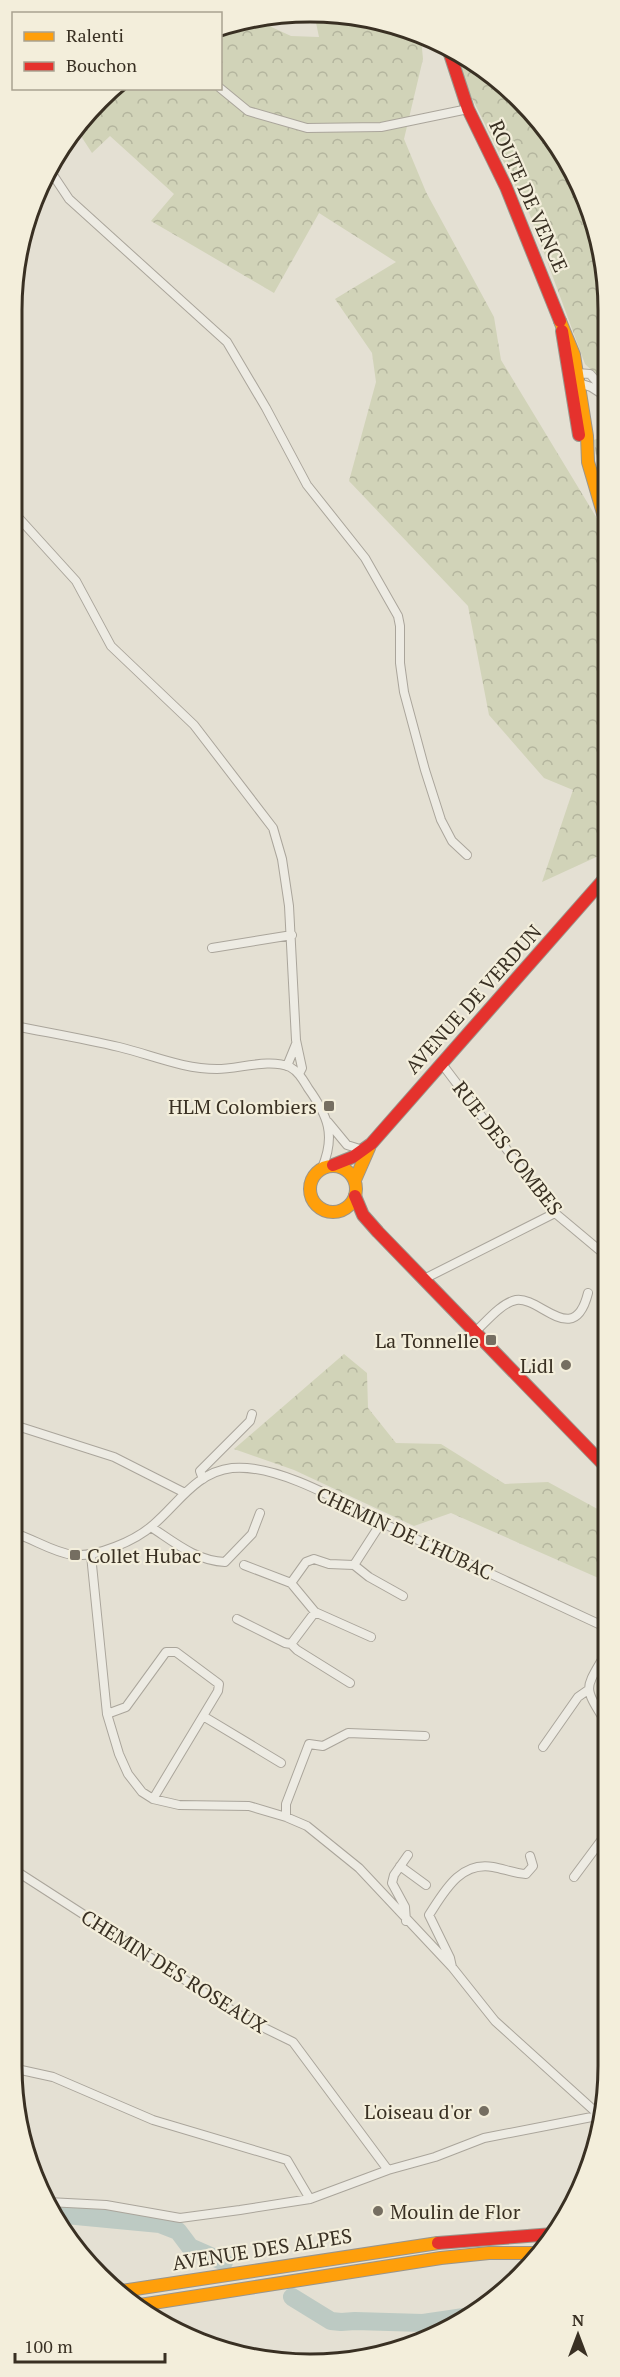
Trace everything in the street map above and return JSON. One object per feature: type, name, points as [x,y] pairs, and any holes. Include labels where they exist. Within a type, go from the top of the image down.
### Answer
[{"type":"main road","name":"ROUTE DE VENCE","points":[[452,60],[468,109],[519,218],[552,298],[564,336],[573,405],[580,440],[588,462]]},
{"type":"main road","points":[[564,336],[578,378],[587,436],[588,462],[598,496]]},
{"type":"main road","name":"AVENUE DE VERDUN","points":[[334,1166],[367,1147],[598,886]]},
{"type":"main road","name":"AVENUE DE VERDUN","points":[[355,1180],[367,1147]]},
{"type":"main road","points":[[355,1196],[352,1203],[340,1211],[322,1209],[310,1195],[310,1182],[334,1166],[348,1171],[355,1180],[355,1196],[363,1215],[598,1459]]},
{"type":"main road","points":[[340,1211],[378,1232]]},
{"type":"main road","name":"AVENUE DES ALPES","points":[[129,2290],[438,2241],[543,2235]]},
{"type":"main road","name":"AVENUE DES ALPES","points":[[147,2304],[441,2258],[489,2253],[529,2253]]},
{"type":"street","points":[[222,90],[248,111],[307,128],[381,127],[468,109]]},
{"type":"street","points":[[55,178],[69,199],[227,342],[266,408],[307,485],[365,558],[398,616],[404,692],[441,820],[452,841],[467,855]]},
{"type":"street","points":[[578,378],[590,374],[598,383]]},
{"type":"street","points":[[578,378],[598,392]]},
{"type":"street","name":"ROUTE DE VENCE","points":[[573,405],[578,378]]},
{"type":"street","points":[[22,522],[76,581],[111,646],[194,725],[269,822],[282,859],[292,935],[296,1040],[302,1068],[299,1074]]},
{"type":"street","points":[[212,948],[292,935]]},
{"type":"street","points":[[22,1027],[119,1047],[184,1065],[217,1069],[269,1064],[287,1066],[299,1074],[319,1104],[327,1122],[334,1166]]},
{"type":"street","points":[[287,1066],[296,1040]]},
{"type":"street","name":"RUE DES COMBES","points":[[442,1064],[555,1213],[598,1249]]},
{"type":"street","points":[[327,1122],[347,1145],[367,1147]]},
{"type":"street","points":[[330,1143],[334,1166]]},
{"type":"street","points":[[424,1279],[555,1213]]},
{"type":"street","points":[[475,1332],[504,1305],[516,1300],[529,1302],[558,1318],[573,1316],[581,1310],[588,1293]]},
{"type":"street","points":[[22,1536],[60,1552],[90,1555],[124,1542],[151,1527],[185,1493],[203,1479],[200,1471],[250,1421],[252,1414]]},
{"type":"street","points":[[22,1428],[114,1457],[185,1493]]},
{"type":"street","name":"CHEMIN DE L'HUBAC","points":[[203,1479],[230,1468],[247,1467],[292,1479],[598,1624]]},
{"type":"street","points":[[151,1527],[189,1552],[214,1561],[225,1562],[252,1534],[260,1513]]},
{"type":"street","points":[[354,1566],[381,1523]]},
{"type":"street","points":[[90,1555],[107,1714],[119,1754],[128,1774],[142,1792],[153,1799],[179,1805],[249,1806],[307,1826],[359,1868],[452,1968],[495,2021],[594,2109]]},
{"type":"street","points":[[291,1583],[306,1562],[314,1558],[329,1564],[354,1566],[403,1596]]},
{"type":"street","points":[[244,1566],[291,1583],[315,1612],[371,1637]]},
{"type":"street","points":[[291,1644],[315,1612]]},
{"type":"street","points":[[237,1619],[291,1644],[350,1683]]},
{"type":"street","points":[[107,1714],[126,1707],[166,1652],[176,1652],[219,1684],[218,1691],[153,1799]]},
{"type":"street","points":[[598,1666],[588,1683],[588,1690],[598,1709]]},
{"type":"street","points":[[543,1747],[578,1697],[588,1690]]},
{"type":"street","points":[[203,1716],[281,1763]]},
{"type":"street","points":[[286,1817],[286,1804],[309,1744],[323,1746],[348,1733],[425,1736]]},
{"type":"street","points":[[574,1877],[598,1845]]},
{"type":"street","points":[[406,1921],[405,1907],[392,1884],[408,1855]]},
{"type":"street","points":[[452,1968],[450,1958],[429,1915],[447,1887],[465,1870],[476,1866],[526,1874],[533,1866],[530,1856]]},
{"type":"street","points":[[400,1866],[426,1885]]},
{"type":"street","name":"CHEMIN DES ROSEAUX","points":[[22,1875],[234,2013],[293,2042],[388,2170]]},
{"type":"street","points":[[22,2070],[53,2077],[153,2120],[286,2160],[310,2199]]},
{"type":"street","points":[[56,2202],[106,2205],[180,2218],[310,2199],[484,2138],[593,2117]]},
{"type":"green space","points":[[316,22],[329,23],[384,32],[422,45],[423,59],[404,139],[426,192],[494,317],[501,360],[598,520],[598,856],[542,882],[573,790],[544,778],[489,715],[468,606],[349,481],[376,382],[372,353],[335,299],[396,262],[319,213],[274,293],[151,221],[174,194],[110,136],[92,153],[81,136],[94,120],[125,90],[222,90],[222,37],[236,32],[268,26],[291,36],[319,37]]},
{"type":"green space","points":[[460,65],[500,94],[526,120],[559,166],[576,200],[588,236],[595,272],[598,310],[598,376],[585,364],[530,215],[467,88]]},
{"type":"green space","points":[[598,438],[598,462],[596,455],[594,440]]},
{"type":"green space","points":[[344,1354],[367,1373],[368,1408],[396,1443],[441,1444],[505,1484],[548,1482],[598,1509],[598,1578],[451,1513],[414,1526],[294,1470],[234,1449]]},
{"type":"waterway","points":[[63,2215],[160,2224],[178,2231],[190,2247],[224,2262]]},
{"type":"waterway","points":[[292,2297],[331,2321],[423,2323],[448,2319]]},
{"type":"traffic: slow","points":[[560,321],[574,355],[587,436],[588,462],[598,496]]},
{"type":"traffic: slow","points":[[355,1180],[369,1148]]},
{"type":"traffic: slow","points":[[333,1166],[349,1173],[356,1189],[349,1205],[333,1212],[317,1205],[310,1189],[317,1173],[333,1166]]},
{"type":"traffic: slow","points":[[129,2290],[438,2243]]},
{"type":"traffic: slow","points":[[147,2304],[441,2258],[489,2253],[529,2253]]},
{"type":"traffic: jam","points":[[452,60],[468,109],[506,187],[560,321]]},
{"type":"traffic: jam","points":[[562,331],[579,435]]},
{"type":"traffic: jam","points":[[333,1165],[353,1157],[371,1144],[598,886]]},
{"type":"traffic: jam","points":[[355,1196],[363,1215],[378,1232],[598,1459]]},
{"type":"traffic: jam","points":[[438,2243],[543,2235]]},
{"type":"place","name":"HLM Colombiers","points":[[329,1106]]},
{"type":"place","name":"La Tonnelle","points":[[491,1340]]},
{"type":"place","name":"Lidl","points":[[566,1365]]},
{"type":"place","name":"Collet Hubac","points":[[75,1555]]},
{"type":"place","name":"L'oiseau d'or","points":[[484,2111]]},
{"type":"place","name":"Moulin de Flor","points":[[378,2211]]}]
